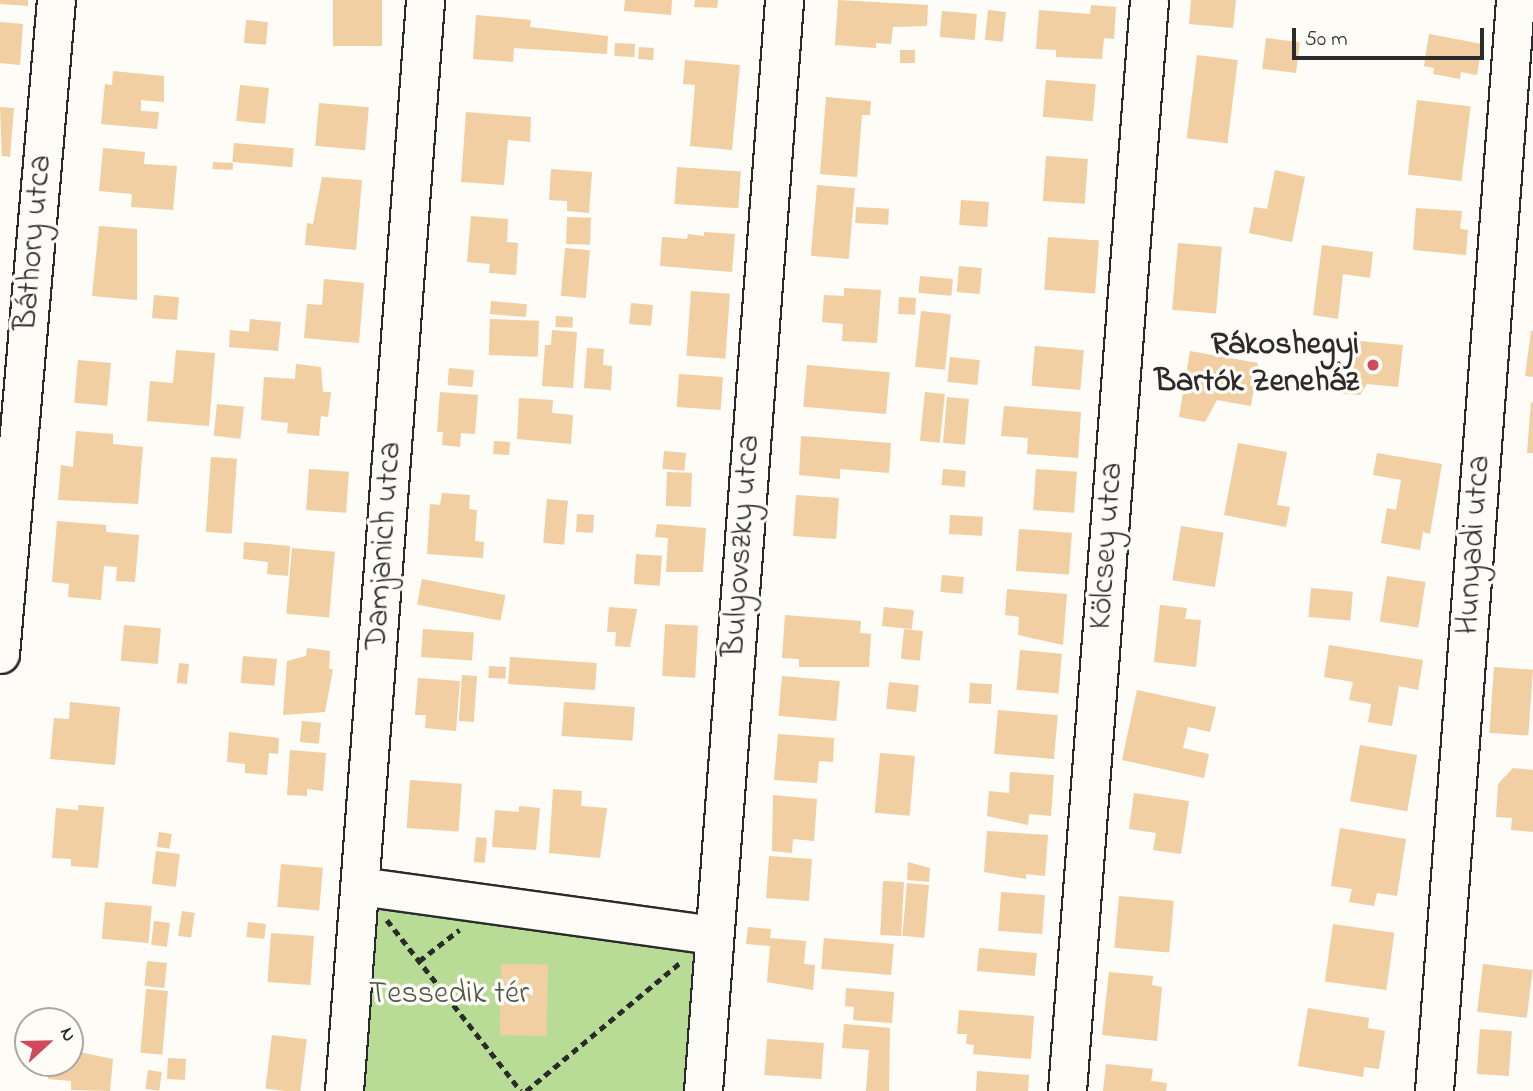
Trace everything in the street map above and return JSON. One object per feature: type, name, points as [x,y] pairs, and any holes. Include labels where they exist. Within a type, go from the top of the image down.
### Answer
[{"type":"street","name":"Báthory utca","points":[[0,654],[56,0]]},
{"type":"street","name":"Damjanich utca","points":[[344,1091],[425,0]]},
{"type":"street","name":"Bulyovszky utca","points":[[703,1091],[784,0]]},
{"type":"street","name":"Kölcsey utca","points":[[1067,1091],[1149,0]]},
{"type":"street","name":"Hunyadi utca","points":[[1434,1091],[1515,0]]},
{"type":"street","points":[[360,886],[715,935]]},
{"type":"path","points":[[360,886],[523,1091],[715,935]]},
{"type":"path","points":[[419,961],[462,928]]},
{"type":"green space","name":"Tessedik tér","points":[[360,886],[714,935],[703,1091],[344,1091]]},
{"type":"building","points":[[0,0],[28,0],[28,6],[0,4]]},
{"type":"building","points":[[333,0],[382,0],[382,46],[333,46]]},
{"type":"building","points":[[625,0],[672,0],[671,15],[624,11]]},
{"type":"building","points":[[695,0],[718,0],[717,8],[694,7]]},
{"type":"building","points":[[838,0],[928,5],[927,26],[893,27],[891,44],[876,43],[876,48],[835,45]]},
{"type":"building","points":[[1191,0],[1236,0],[1233,28],[1189,24]]},
{"type":"building","points":[[1091,5],[1116,7],[1114,39],[1104,38],[1102,59],[1056,57],[1056,50],[1036,49],[1039,10],[1090,14]]},
{"type":"building","points":[[988,10],[1006,12],[1003,42],[985,40]]},
{"type":"building","points":[[942,11],[977,14],[975,40],[940,37]]},
{"type":"building","points":[[476,15],[531,20],[530,27],[608,36],[607,54],[514,48],[513,62],[473,59]]},
{"type":"building","points":[[246,20],[268,22],[266,45],[244,43]]},
{"type":"building","points":[[0,22],[23,24],[20,65],[0,63]]},
{"type":"building","points":[[1429,34],[1482,44],[1477,75],[1461,72],[1460,79],[1433,74],[1434,68],[1424,66]]},
{"type":"building","points":[[1266,38],[1300,42],[1296,73],[1262,69]]},
{"type":"building","points":[[615,43],[635,44],[634,57],[614,56]]},
{"type":"building","points":[[639,47],[654,48],[653,60],[638,59]]},
{"type":"building","points":[[900,50],[915,50],[915,63],[900,63]]},
{"type":"building","points":[[1197,55],[1238,60],[1227,143],[1187,138]]},
{"type":"building","points":[[685,60],[740,65],[732,150],[690,146],[695,85],[683,84]]},
{"type":"building","points":[[113,71],[164,76],[164,102],[141,100],[141,111],[159,112],[157,129],[101,124],[105,84],[112,85]]},
{"type":"building","points":[[1046,80],[1096,84],[1093,121],[1043,117]]},
{"type":"building","points":[[240,85],[269,88],[265,124],[236,121]]},
{"type":"building","points":[[826,97],[871,101],[870,115],[862,115],[857,177],[820,174]]},
{"type":"building","points":[[1417,100],[1471,107],[1461,181],[1408,174]]},
{"type":"building","points":[[319,103],[369,107],[365,150],[315,146]]},
{"type":"building","points":[[0,107],[14,108],[10,157],[2,156],[2,161]]},
{"type":"building","points":[[466,112],[531,117],[530,142],[508,140],[504,185],[461,182]]},
{"type":"building","points":[[234,143],[294,148],[292,167],[232,162]]},
{"type":"building","points":[[103,148],[145,152],[144,164],[177,166],[173,210],[131,207],[132,194],[99,191]]},
{"type":"building","points":[[1046,156],[1088,159],[1085,204],[1043,201]]},
{"type":"building","points":[[213,162],[233,163],[233,170],[213,169]]},
{"type":"building","points":[[677,167],[741,171],[738,208],[674,204]]},
{"type":"building","points":[[551,169],[592,172],[589,213],[567,211],[567,201],[549,200]]},
{"type":"building","points":[[1275,170],[1305,177],[1292,242],[1249,233],[1254,207],[1267,209]]},
{"type":"building","points":[[322,177],[362,180],[356,250],[305,245],[307,223],[313,224]]},
{"type":"building","points":[[817,185],[855,188],[849,259],[811,256]]},
{"type":"building","points":[[961,200],[989,202],[987,227],[959,225]]},
{"type":"building","points":[[856,207],[889,209],[888,225],[855,223]]},
{"type":"building","points":[[1416,208],[1462,211],[1460,229],[1468,230],[1466,255],[1413,250]]},
{"type":"building","points":[[471,216],[508,219],[507,242],[518,243],[516,275],[489,273],[490,264],[467,262]]},
{"type":"building","points":[[567,217],[591,218],[590,245],[566,244]]},
{"type":"building","points":[[99,226],[137,229],[137,300],[92,296]]},
{"type":"building","points":[[704,232],[735,234],[732,272],[660,266],[662,237],[687,239],[688,234],[704,236]]},
{"type":"building","points":[[1048,237],[1099,241],[1095,293],[1044,290]]},
{"type":"building","points":[[1178,243],[1222,247],[1216,314],[1172,310]]},
{"type":"building","points":[[1322,245],[1373,252],[1370,278],[1343,274],[1338,319],[1313,315]]},
{"type":"building","points":[[565,248],[590,250],[586,298],[561,296]]},
{"type":"building","points":[[959,266],[982,268],[980,294],[957,292]]},
{"type":"building","points":[[920,276],[953,279],[951,296],[919,293]]},
{"type":"building","points":[[324,279],[364,283],[359,343],[304,338],[307,304],[322,305]]},
{"type":"building","points":[[844,288],[881,290],[877,343],[842,341],[843,324],[822,322],[824,295],[844,296]]},
{"type":"building","points":[[691,291],[730,294],[725,359],[686,356]]},
{"type":"building","points":[[154,295],[179,297],[177,320],[152,318]]},
{"type":"building","points":[[899,297],[916,298],[915,315],[898,314]]},
{"type":"building","points":[[491,301],[527,304],[526,317],[490,314]]},
{"type":"building","points":[[631,303],[653,305],[651,326],[629,324]]},
{"type":"building","points":[[921,311],[951,314],[945,370],[915,367]]},
{"type":"building","points":[[556,316],[573,317],[572,328],[555,327]]},
{"type":"building","points":[[250,319],[281,322],[278,351],[229,347],[230,330],[249,332]]},
{"type":"building","points":[[490,319],[539,321],[538,357],[489,355]]},
{"type":"building","points":[[552,330],[577,332],[573,388],[542,386],[545,345],[551,345]]},
{"type":"building","points":[[1533,331],[1533,377],[1525,376]]},
{"type":"building","name":"Rákoshegyi Bartók Zeneház","points":[[1359,341],[1403,345],[1398,387],[1367,384],[1360,395],[1337,393],[1338,371],[1353,360]]},
{"type":"building","points":[[1035,346],[1084,350],[1080,390],[1032,386]]},
{"type":"building","points":[[587,348],[604,349],[603,365],[612,366],[611,390],[584,388]]},
{"type":"building","points":[[176,350],[215,353],[209,426],[147,421],[150,381],[173,383]]},
{"type":"building","points":[[1190,351],[1258,363],[1251,406],[1217,400],[1205,422],[1179,417]]},
{"type":"building","points":[[950,357],[980,360],[977,385],[947,382]]},
{"type":"building","points":[[78,360],[111,363],[107,406],[74,403]]},
{"type":"building","points":[[296,364],[321,367],[323,392],[331,392],[328,417],[321,416],[319,436],[287,433],[288,423],[261,420],[264,377],[295,379]]},
{"type":"building","points":[[807,365],[890,372],[886,414],[803,407]]},
{"type":"building","points":[[449,368],[474,370],[472,387],[448,385]]},
{"type":"building","points":[[679,374],[723,377],[721,410],[677,407]]},
{"type":"building","points":[[440,392],[478,395],[475,434],[461,433],[460,447],[442,445],[443,432],[437,432]]},
{"type":"building","points":[[925,392],[945,394],[940,443],[920,441]]},
{"type":"building","points":[[947,397],[969,399],[965,445],[943,443]]},
{"type":"building","points":[[519,398],[553,400],[552,413],[573,415],[571,444],[517,439]]},
{"type":"building","points":[[1531,402],[1533,453],[1527,453]]},
{"type":"building","points":[[217,404],[244,407],[241,439],[214,436]]},
{"type":"building","points":[[1004,406],[1081,412],[1078,458],[1027,454],[1028,438],[1001,436]]},
{"type":"building","points":[[76,431],[113,434],[113,444],[143,447],[138,504],[58,500],[61,465],[73,467]]},
{"type":"building","points":[[801,436],[891,443],[889,473],[840,469],[840,479],[799,475]]},
{"type":"building","points":[[494,441],[510,442],[509,455],[493,454]]},
{"type":"building","points":[[1238,443],[1287,452],[1277,505],[1290,507],[1286,527],[1224,515]]},
{"type":"building","points":[[664,451],[686,453],[684,471],[662,469]]},
{"type":"building","points":[[1377,453],[1442,464],[1430,534],[1423,532],[1420,550],[1381,543],[1387,508],[1396,510],[1401,480],[1373,475]]},
{"type":"building","points":[[211,457],[237,459],[232,534],[206,532]]},
{"type":"building","points":[[309,469],[349,472],[346,513],[306,510]]},
{"type":"building","points":[[943,469],[966,471],[965,487],[942,485]]},
{"type":"building","points":[[1036,469],[1077,472],[1074,513],[1033,510]]},
{"type":"building","points":[[667,472],[692,473],[691,507],[666,506]]},
{"type":"building","points":[[442,493],[470,495],[469,509],[477,510],[475,541],[484,542],[483,558],[427,554],[430,504],[440,505]]},
{"type":"building","points":[[796,495],[839,498],[836,539],[793,536]]},
{"type":"building","points":[[547,499],[568,501],[564,545],[543,543]]},
{"type":"building","points":[[577,514],[594,515],[593,533],[576,532]]},
{"type":"building","points":[[950,515],[983,517],[982,536],[949,534]]},
{"type":"building","points":[[57,521],[106,525],[106,532],[139,535],[135,582],[116,581],[117,567],[104,566],[101,600],[68,597],[69,584],[52,582]]},
{"type":"building","points":[[657,524],[706,528],[703,572],[666,572],[668,538],[655,537]]},
{"type":"building","points":[[1181,526],[1223,533],[1215,587],[1172,580]]},
{"type":"building","points":[[1019,529],[1072,533],[1069,575],[1016,571]]},
{"type":"building","points":[[244,542],[290,546],[288,576],[267,574],[268,562],[243,559]]},
{"type":"building","points":[[292,548],[335,552],[329,617],[286,614]]},
{"type":"building","points":[[636,554],[662,556],[660,586],[634,584]]},
{"type":"building","points":[[942,575],[964,577],[962,594],[941,592]]},
{"type":"building","points":[[1387,576],[1426,582],[1418,628],[1380,621]]},
{"type":"building","points":[[422,579],[505,595],[500,621],[417,605]]},
{"type":"building","points":[[1311,588],[1353,592],[1350,621],[1308,617]]},
{"type":"building","points":[[1007,589],[1067,594],[1063,645],[1018,635],[1019,617],[1005,615]]},
{"type":"building","points":[[1160,605],[1187,608],[1185,619],[1201,620],[1196,667],[1154,662]]},
{"type":"building","points":[[609,607],[637,609],[630,647],[615,646],[616,632],[607,632]]},
{"type":"building","points":[[884,607],[914,610],[912,629],[882,626]]},
{"type":"building","points":[[785,615],[861,621],[860,633],[871,634],[869,667],[799,667],[799,659],[782,658]]},
{"type":"building","points":[[665,624],[698,626],[695,678],[662,676]]},
{"type":"building","points":[[124,625],[161,628],[158,664],[121,661]]},
{"type":"building","points":[[423,629],[474,633],[472,660],[421,657]]},
{"type":"building","points":[[904,629],[923,631],[920,661],[901,659]]},
{"type":"building","points":[[1329,645],[1423,660],[1418,690],[1399,686],[1392,726],[1368,722],[1371,704],[1349,700],[1353,682],[1324,677]]},
{"type":"building","points":[[307,648],[330,651],[329,669],[333,669],[325,712],[283,715],[287,661],[306,656]]},
{"type":"building","points":[[1020,650],[1062,654],[1058,694],[1017,690]]},
{"type":"building","points":[[243,656],[277,659],[275,686],[241,683]]},
{"type":"building","points":[[510,657],[597,663],[595,690],[508,684]]},
{"type":"building","points":[[179,663],[189,664],[187,684],[177,683]]},
{"type":"building","points":[[489,666],[506,667],[505,679],[488,678]]},
{"type":"building","points":[[1494,667],[1533,670],[1528,736],[1489,733]]},
{"type":"building","points":[[462,675],[477,676],[474,722],[459,721]]},
{"type":"building","points":[[782,676],[840,681],[836,721],[779,716]]},
{"type":"building","points":[[418,678],[460,681],[456,731],[425,728],[426,715],[415,715]]},
{"type":"building","points":[[889,682],[919,685],[916,712],[886,709]]},
{"type":"building","points":[[970,683],[992,684],[991,704],[969,703]]},
{"type":"building","points":[[1137,690],[1216,707],[1210,732],[1188,727],[1183,748],[1209,754],[1204,778],[1122,760]]},
{"type":"building","points":[[70,702],[120,707],[115,765],[50,759],[54,718],[69,719]]},
{"type":"building","points":[[564,702],[635,707],[632,741],[562,736]]},
{"type":"building","points":[[998,710],[1058,715],[1054,759],[994,754]]},
{"type":"building","points":[[302,721],[321,723],[319,744],[300,742]]},
{"type":"building","points":[[229,732],[279,738],[278,754],[269,753],[267,775],[245,773],[245,764],[227,762]]},
{"type":"building","points":[[778,734],[834,738],[833,762],[819,761],[817,783],[774,780]]},
{"type":"building","points":[[1360,745],[1417,755],[1407,811],[1350,801]]},
{"type":"building","points":[[290,750],[326,753],[323,791],[307,789],[307,796],[287,795]]},
{"type":"building","points":[[880,753],[915,756],[910,816],[875,813]]},
{"type":"building","points":[[1513,768],[1533,770],[1533,832],[1511,830],[1512,818],[1496,817],[1498,784]]},
{"type":"building","points":[[1010,772],[1054,775],[1051,816],[1029,814],[1028,825],[987,816],[989,791],[1009,793]]},
{"type":"building","points":[[410,780],[462,784],[459,832],[407,828]]},
{"type":"building","points":[[553,789],[582,791],[581,806],[607,808],[600,858],[549,853]]},
{"type":"building","points":[[1134,793],[1189,801],[1181,854],[1153,850],[1156,833],[1129,829]]},
{"type":"building","points":[[773,795],[817,799],[814,841],[793,839],[792,853],[772,851]]},
{"type":"building","points":[[78,805],[104,807],[98,868],[71,866],[71,859],[52,858],[56,808],[78,810]]},
{"type":"building","points":[[519,806],[540,808],[536,850],[492,847],[495,810],[519,812]]},
{"type":"building","points":[[1340,828],[1406,839],[1397,896],[1377,893],[1374,906],[1349,902],[1352,889],[1331,886]]},
{"type":"building","points":[[987,831],[1048,835],[1045,876],[1026,874],[1026,879],[984,872]]},
{"type":"building","points":[[159,832],[172,834],[169,849],[157,847]]},
{"type":"building","points":[[476,837],[487,838],[485,863],[474,862]]},
{"type":"building","points":[[156,851],[180,854],[176,887],[152,884]]},
{"type":"building","points":[[769,856],[812,859],[809,901],[766,898]]},
{"type":"building","points":[[908,862],[930,868],[929,882],[907,880]]},
{"type":"building","points":[[281,864],[323,868],[319,910],[277,907]]},
{"type":"building","points":[[883,881],[904,882],[901,936],[880,935]]},
{"type":"building","points":[[907,883],[929,885],[924,938],[902,936]]},
{"type":"building","points":[[1001,892],[1045,895],[1042,934],[998,931]]},
{"type":"building","points":[[1119,896],[1174,901],[1169,953],[1114,948]]},
{"type":"building","points":[[105,902],[152,906],[149,943],[102,939]]},
{"type":"building","points":[[182,911],[195,913],[191,938],[178,936]]},
{"type":"building","points":[[154,921],[170,923],[167,947],[151,945]]},
{"type":"building","points":[[248,922],[266,924],[264,939],[246,937]]},
{"type":"building","points":[[1333,924],[1394,933],[1386,990],[1325,981]]},
{"type":"building","points":[[748,927],[771,929],[770,938],[806,941],[804,964],[815,965],[813,990],[767,982],[770,946],[746,944]]},
{"type":"building","points":[[271,933],[314,936],[310,985],[268,982]]},
{"type":"building","points":[[824,938],[894,944],[891,975],[821,969]]},
{"type":"building","points":[[979,948],[1037,953],[1035,976],[977,971]]},
{"type":"building","points":[[147,961],[167,963],[164,988],[144,986]]},
{"type":"building","points":[[501,964],[548,965],[547,1036],[500,1035]]},
{"type":"building","points":[[1483,964],[1533,970],[1527,1018],[1477,1012]]},
{"type":"building","points":[[1109,972],[1153,976],[1152,985],[1162,987],[1157,1041],[1102,1035]]},
{"type":"building","points":[[846,988],[894,992],[892,1023],[853,1020],[854,1007],[845,1006]]},
{"type":"building","points":[[146,989],[168,991],[162,1055],[140,1053]]},
{"type":"building","points":[[1308,1008],[1369,1018],[1368,1028],[1385,1031],[1379,1069],[1364,1067],[1363,1077],[1298,1066]]},
{"type":"building","points":[[959,1010],[1034,1016],[1031,1059],[973,1054],[974,1045],[966,1044],[967,1034],[957,1034]]},
{"type":"building","points":[[844,1024],[890,1028],[889,1091],[866,1091],[869,1050],[842,1048]]},
{"type":"building","points":[[1480,1029],[1512,1031],[1509,1076],[1477,1074]]},
{"type":"building","points":[[272,1035],[307,1039],[300,1091],[265,1089]]},
{"type":"building","points":[[767,1039],[824,1043],[821,1079],[764,1075]]},
{"type":"building","points":[[84,1053],[113,1059],[110,1091],[71,1090],[71,1081],[48,1079],[84,1077]]},
{"type":"building","points":[[168,1058],[186,1059],[185,1080],[167,1079]]},
{"type":"building","points":[[1106,1064],[1153,1069],[1151,1081],[1167,1083],[1166,1091],[1103,1091]]},
{"type":"building","points":[[148,1070],[162,1072],[159,1091],[145,1089]]},
{"type":"building","points":[[977,1071],[1029,1075],[1028,1091],[976,1091]]},
{"type":"place","name":"Rákoshegyi Bartók Zeneház","points":[[1373,365]]}]
